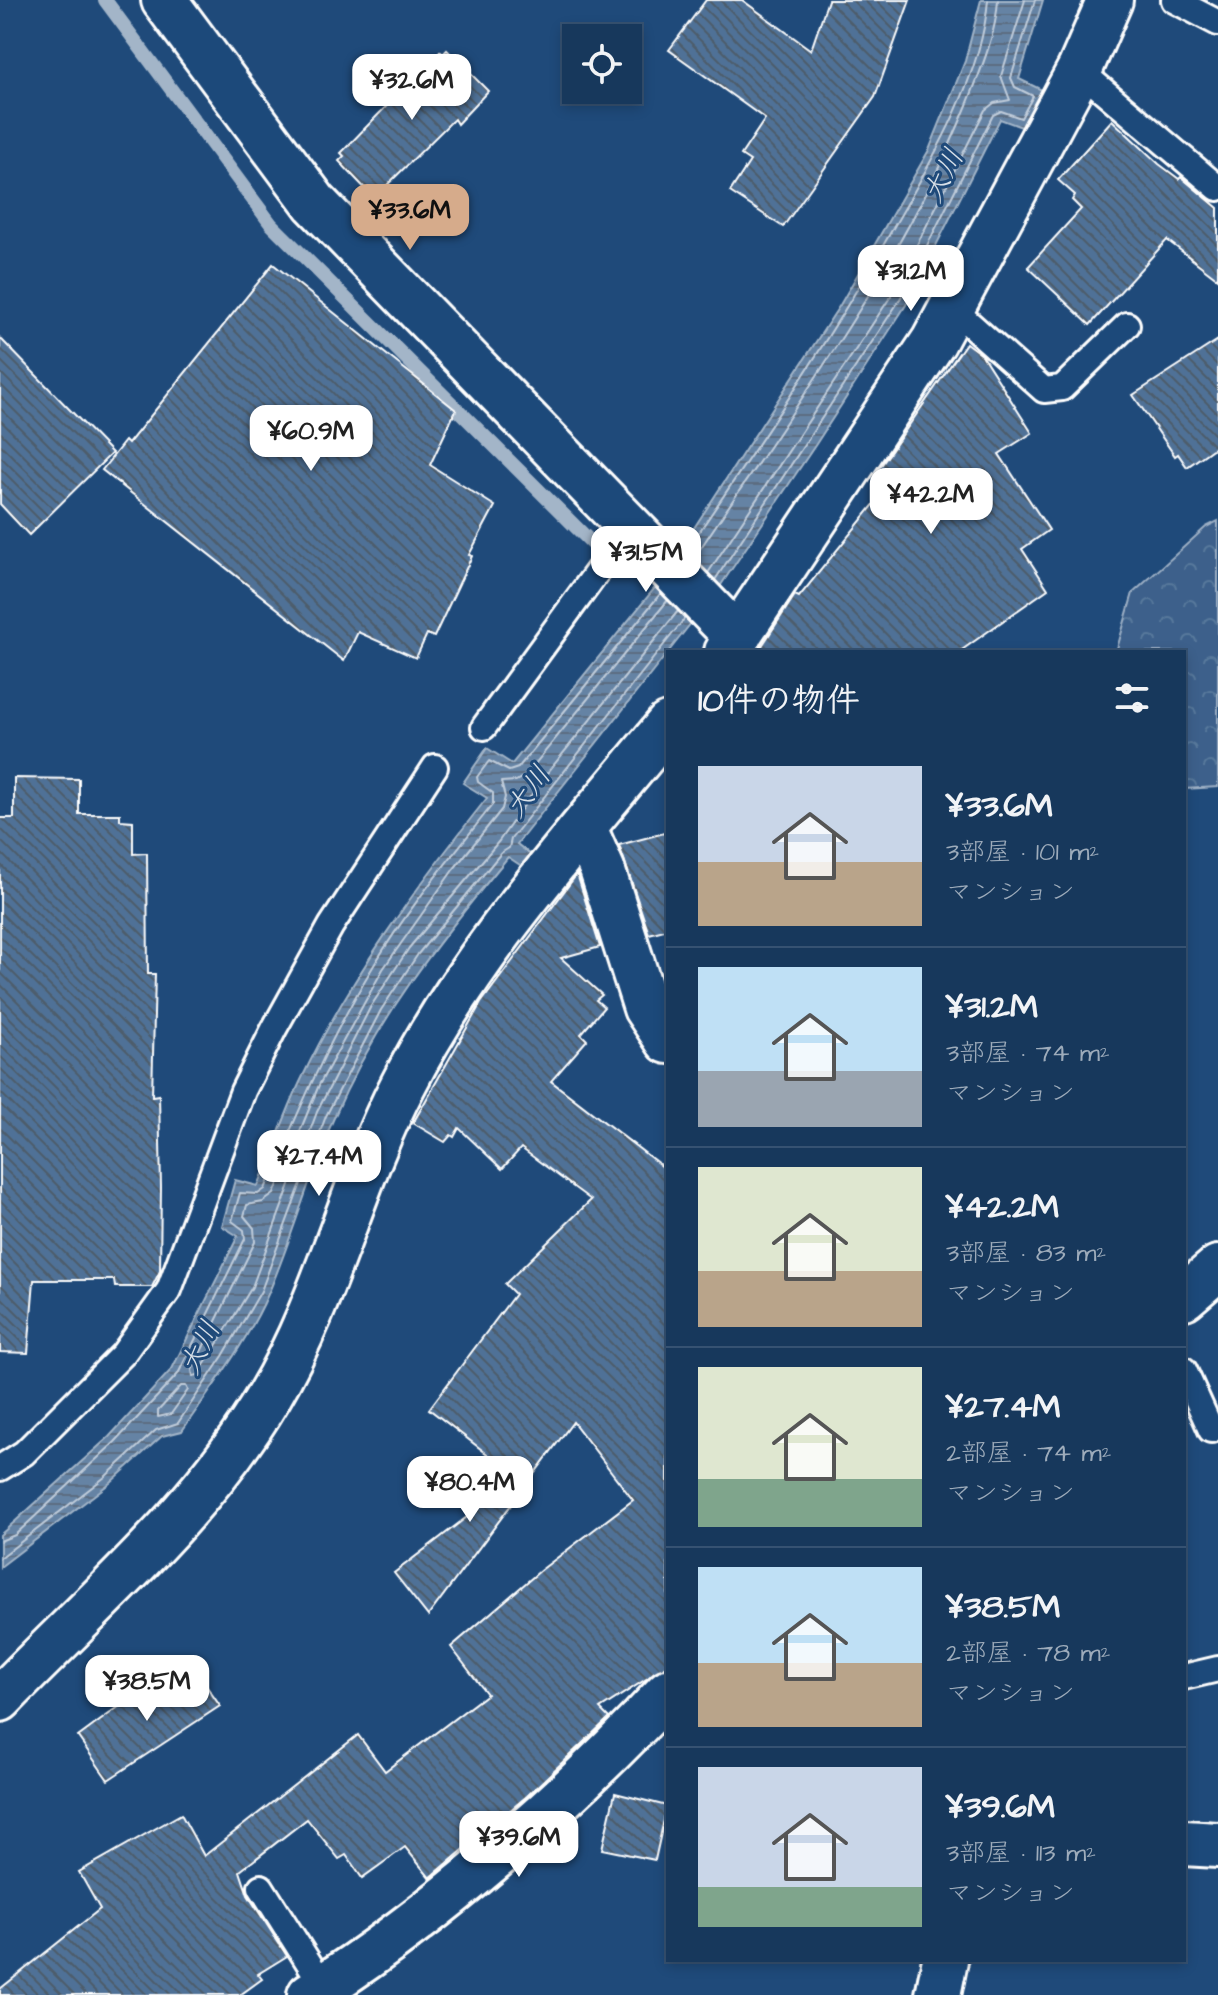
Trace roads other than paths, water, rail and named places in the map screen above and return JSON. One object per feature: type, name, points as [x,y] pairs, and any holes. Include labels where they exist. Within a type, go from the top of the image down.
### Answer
[{"type":"street","points":[[164,0],[315,203],[630,527],[726,634],[934,341],[1079,70],[1110,0]]},
{"type":"street","points":[[0,1699],[164,1532],[236,1446],[269,1396],[292,1352],[402,1086],[462,982],[666,727]]},
{"type":"street","points":[[584,828],[602,869],[646,1008],[666,1038]]},
{"type":"street","points":[[1186,1295],[1218,1268]]},
{"type":"street","points":[[317,1991],[507,1846],[666,1694]]},
{"type":"street","points":[[1186,1843],[1218,1845]]},
{"type":"street","points":[[938,1995],[945,1962]]},
{"type":"lane","points":[[1174,0],[1218,23]]},
{"type":"lane","points":[[1079,70],[1218,188]]},
{"type":"lane","points":[[952,308],[1044,390],[1062,388],[1127,325]]},
{"type":"lane","points":[[484,727],[630,527]]},
{"type":"lane","points":[[0,1468],[24,1453],[123,1354],[169,1290],[243,1091],[274,1029],[331,926],[435,767]]},
{"type":"lane","points":[[1186,1374],[1211,1430]]},
{"type":"lane","points":[[1186,1677],[1218,1669]]},
{"type":"lane","points":[[261,1887],[317,1991]]},
{"type":"water","name":"大川","points":[[981,0],[1043,0],[1019,79],[1046,92],[1027,129],[1000,119],[906,305],[816,444],[721,585],[670,650],[666,650],[666,655],[517,844],[540,862],[532,873],[508,857],[433,951],[389,1014],[333,1120],[278,1271],[251,1328],[229,1363],[182,1431],[162,1436],[110,1483],[0,1567],[0,1535],[109,1437],[172,1369],[238,1236],[222,1226],[235,1180],[258,1186],[296,1091],[341,1004],[410,899],[487,798],[463,783],[487,748],[512,764],[654,589],[840,305],[929,150],[965,61]]},
{"type":"waterway","points":[[105,0],[271,224],[593,544]]}]
